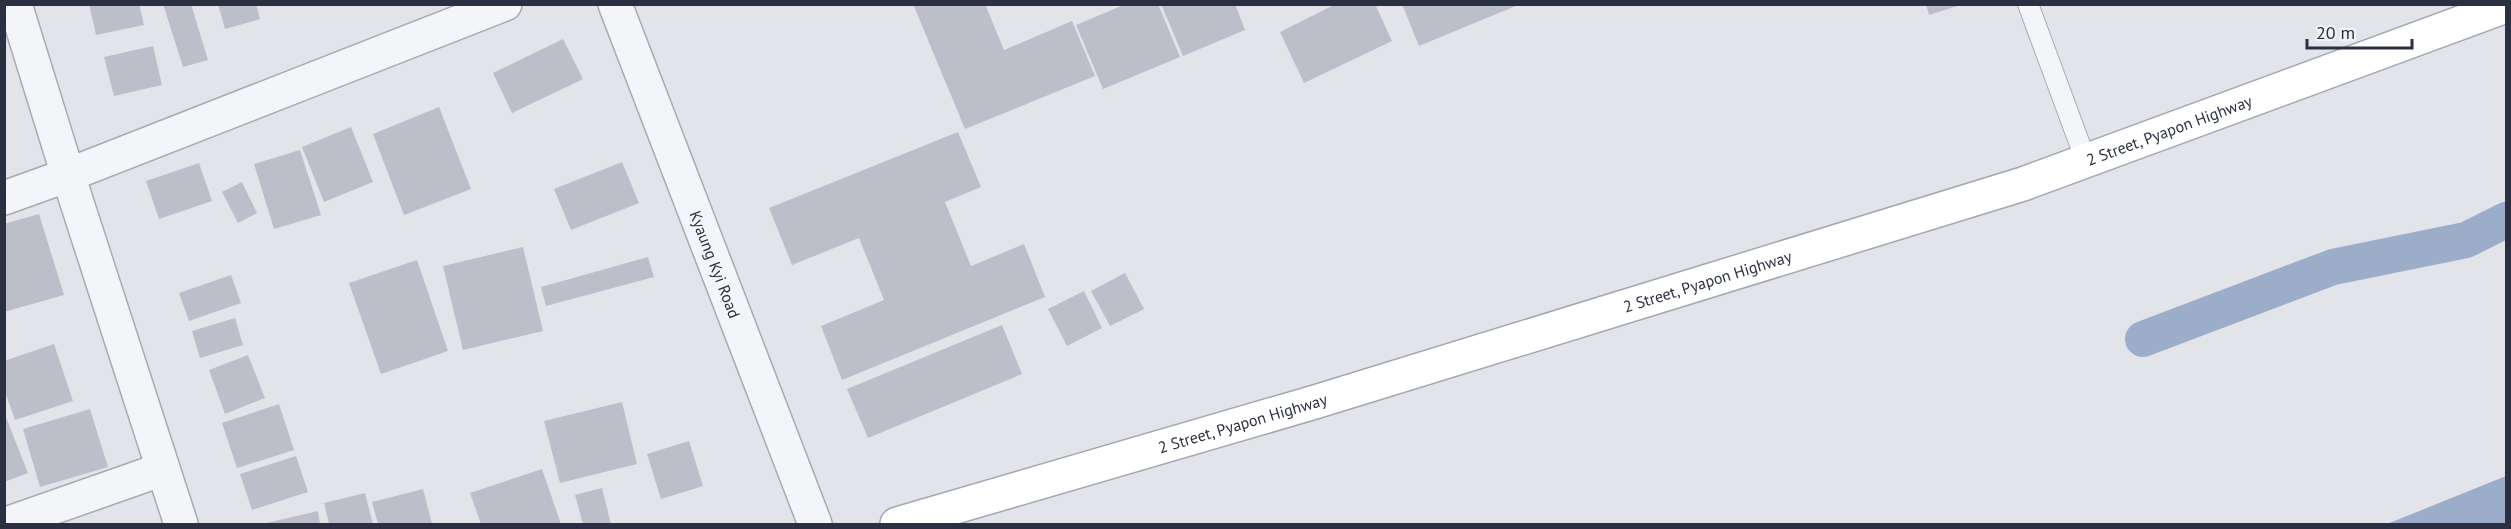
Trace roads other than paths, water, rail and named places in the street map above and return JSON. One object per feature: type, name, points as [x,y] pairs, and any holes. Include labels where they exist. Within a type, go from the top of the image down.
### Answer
[{"type":"main road","name":"2 Street, Pyapon Highway","points":[[897,525],[1361,388],[2023,184],[2506,6]]},
{"type":"street","points":[[15,4],[181,525]]},
{"type":"street","points":[[4,198],[505,4]]},
{"type":"street","name":"Kyaung Kyi Road","points":[[615,4],[815,525]]},
{"type":"street","points":[[6,525],[162,470]]},
{"type":"lane","points":[[2028,4],[2086,161]]},
{"type":"water","points":[[2506,476],[2506,524],[2387,524]]},
{"type":"waterway","points":[[2143,339],[2333,267],[2466,240],[2506,220]]}]
